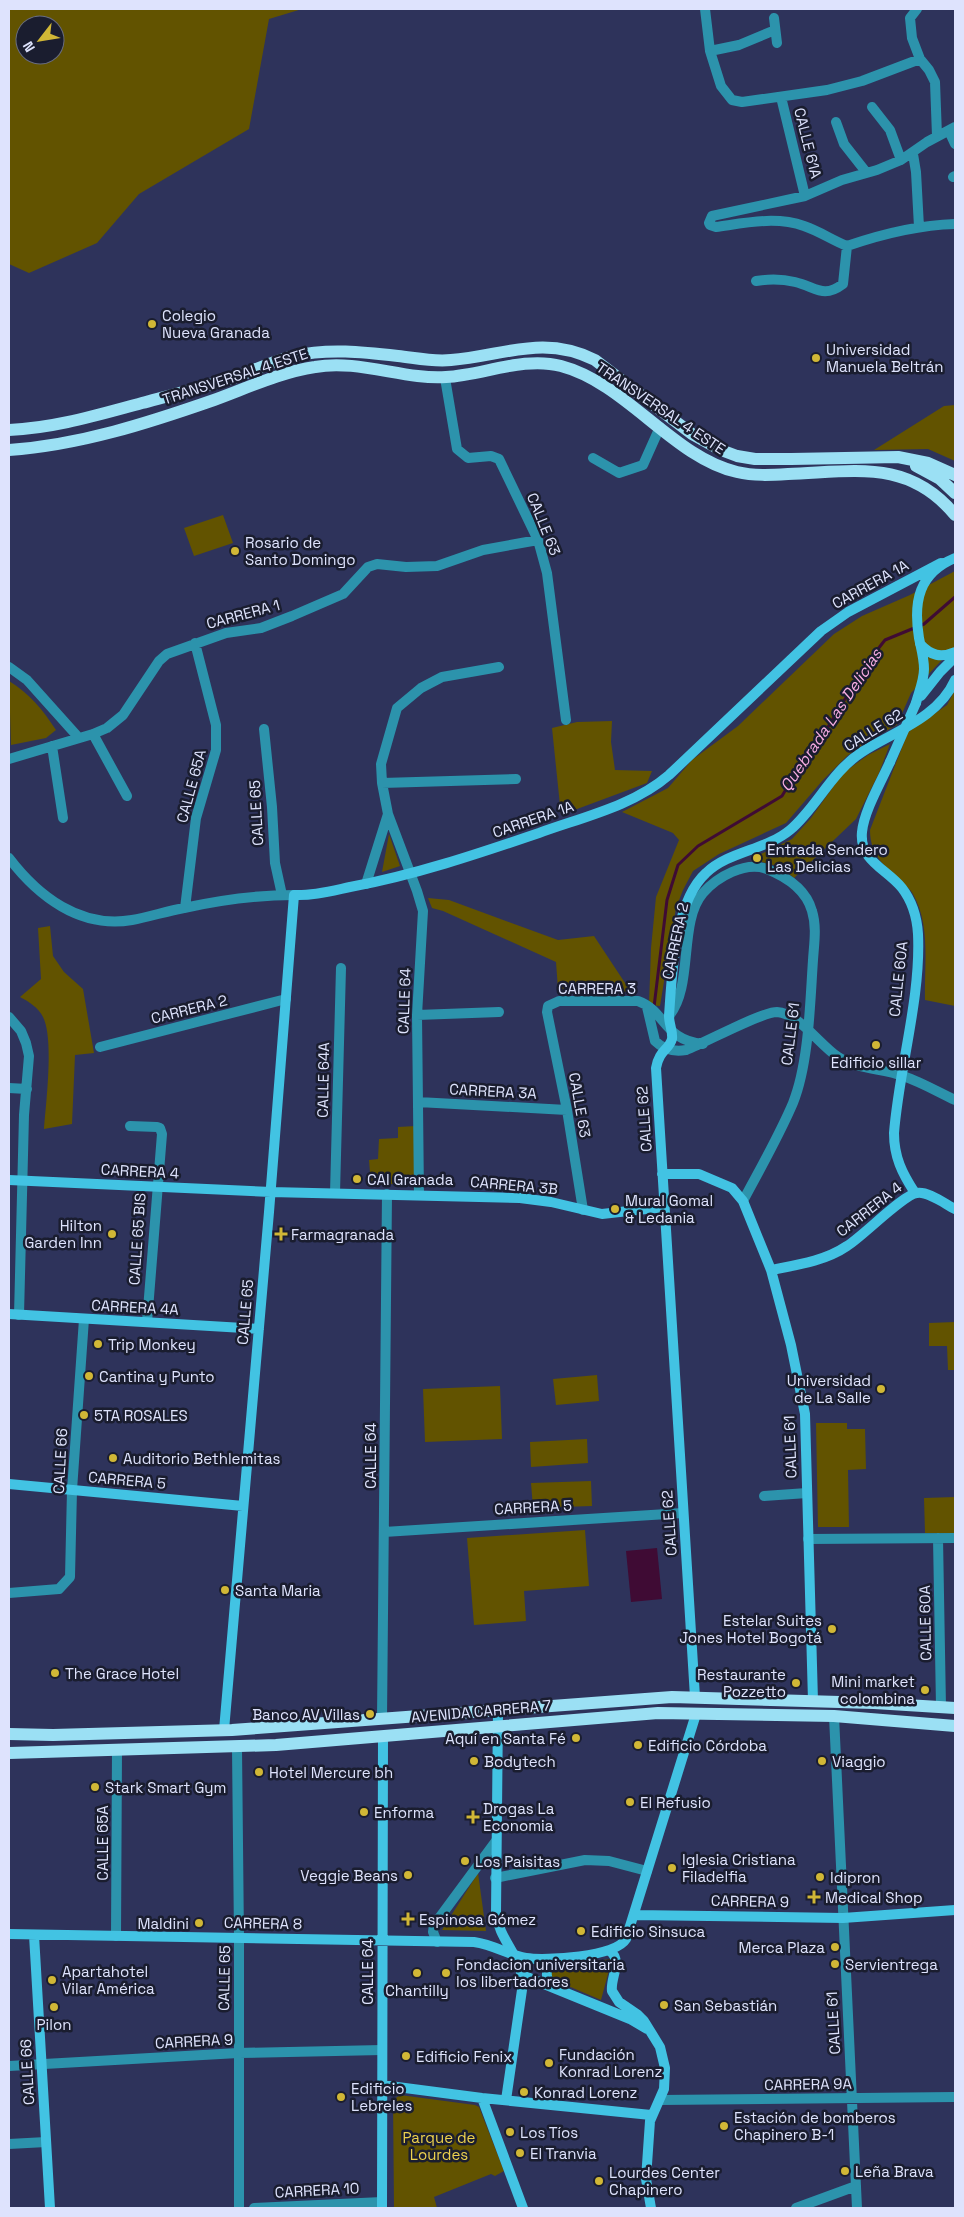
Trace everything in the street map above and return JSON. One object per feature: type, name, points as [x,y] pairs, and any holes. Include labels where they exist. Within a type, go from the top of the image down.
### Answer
[{"type":"main road","name":"TRANSVERSAL 4 ESTE","points":[[9,430],[42,428],[80,420],[233,378],[292,356],[324,351],[366,353],[439,361],[465,359],[530,347],[554,348],[595,360],[692,434],[721,450],[737,456],[784,459],[884,457]]},
{"type":"main road","name":"TRANSVERSAL 4 ESTE","points":[[9,450],[65,444],[100,435],[198,405],[300,370],[318,366],[336,365],[445,378],[515,365],[559,365],[577,371],[603,385],[709,462],[737,472],[767,476],[866,470],[890,473],[916,483],[938,496],[955,515]]},
{"type":"main road","points":[[884,457],[910,458],[928,463],[955,476]]},
{"type":"main road","points":[[884,457],[903,461],[926,471],[955,493]]},
{"type":"main road","name":"AVENIDA CARRERA 7","points":[[9,1734],[53,1735],[224,1730],[634,1699],[695,1697],[955,1708]]},
{"type":"main road","name":"AVENIDA CARRERA 7","points":[[9,1753],[237,1748],[634,1715],[834,1716],[955,1726]]},
{"type":"street","points":[[916,9],[910,18],[912,38],[920,59],[929,70],[935,82],[937,136]]},
{"type":"street","points":[[707,10],[710,51],[721,86],[732,100],[742,102],[827,90],[862,81],[920,59]]},
{"type":"street","points":[[774,18],[776,43]]},
{"type":"street","points":[[710,51],[739,46],[775,30]]},
{"type":"street","name":"CALLE 61A","points":[[781,97],[805,196]]},
{"type":"street","points":[[872,107],[890,130],[901,160]]},
{"type":"street","points":[[836,122],[844,144],[866,172]]},
{"type":"street","points":[[955,144],[952,129],[937,136],[913,154],[901,160],[842,180],[805,196],[712,216],[709,222],[710,225],[716,227],[770,220],[784,221],[803,226],[847,246],[883,233],[955,224]]},
{"type":"street","points":[[913,154],[916,172],[919,227]]},
{"type":"street","points":[[756,281],[772,279],[796,282],[822,292],[835,290],[843,284],[847,246]]},
{"type":"street","name":"CALLE 63","points":[[445,378],[457,449],[468,458],[491,456],[499,459],[538,540],[547,573],[566,720]]},
{"type":"street","points":[[593,458],[619,473],[643,465],[660,426]]},
{"type":"street","name":"CARRERA 1","points":[[9,759],[107,728],[123,714],[159,661],[172,651],[226,633],[261,628],[292,616],[343,594],[368,567],[377,564],[406,567],[437,566],[483,550],[538,540]]},
{"type":"street","name":"CALLE 60A","points":[[915,1193],[900,1169],[894,1146],[895,1119],[916,976],[918,946],[916,921],[908,898],[902,888],[868,857],[864,849],[862,834],[866,819],[916,703],[924,668],[917,615],[924,581],[941,563],[955,558]]},
{"type":"street","name":"CARRERA 1A","points":[[9,858],[29,883],[58,906],[90,917],[116,921],[131,920],[184,908],[262,895],[310,894],[366,884],[411,874],[468,857],[601,811],[645,792],[669,774],[821,631],[848,612],[941,563]]},
{"type":"street","name":"CALLE 65A","points":[[184,908],[196,818],[215,758],[217,741],[216,725],[195,643]]},
{"type":"street","points":[[920,644],[936,656],[955,652]]},
{"type":"street","name":"CALLE 60A","points":[[916,703],[940,672],[955,657]]},
{"type":"street","name":"CALLE 64","points":[[419,1195],[417,1015],[423,911],[388,814],[382,783],[382,764],[397,708],[421,688],[442,677],[499,667]]},
{"type":"street","points":[[9,668],[27,680],[79,738]]},
{"type":"street","name":"CALLE 62","points":[[695,1697],[656,1068],[660,1054],[672,1038],[669,1016],[678,934],[685,904],[694,887],[713,867],[789,831],[831,781],[854,758],[938,706],[948,694],[955,680]]},
{"type":"street","name":"CALLE 65","points":[[264,728],[272,807],[273,849],[282,895]]},
{"type":"street","points":[[93,734],[127,796]]},
{"type":"street","points":[[52,746],[63,818]]},
{"type":"street","points":[[382,783],[516,779]]},
{"type":"street","name":"CALLE 64","points":[[366,884],[388,814]]},
{"type":"street","name":"CARRERA 2","points":[[669,1016],[677,1003],[692,917],[702,894],[722,877],[747,867],[758,866],[784,877],[801,890]]},
{"type":"street","name":"CALLE 61","points":[[743,1201],[793,1103],[802,1069],[815,926],[812,911],[801,890]]},
{"type":"street","name":"CALLE 65","points":[[224,1730],[271,1192],[294,895]]},
{"type":"street","name":"CALLE 64A","points":[[335,1193],[341,968]]},
{"type":"street","name":"CARRERA 2","points":[[100,1047],[286,999]]},
{"type":"street","name":"CARRERA 3","points":[[548,1006],[559,1001],[638,1000],[647,1005],[684,1040],[703,1044]]},
{"type":"street","name":"CARRERA 3","points":[[647,1005],[654,1041],[665,1048]]},
{"type":"street","name":"CALLE 63","points":[[548,1006],[547,1012],[567,1110],[583,1210]]},
{"type":"street","points":[[417,1015],[499,1012]]},
{"type":"street","points":[[665,1048],[679,1051],[703,1044],[772,1012],[788,1014],[828,1051],[841,1059],[864,1067],[902,1075],[955,1100]]},
{"type":"street","points":[[9,1017],[21,1031],[29,1056],[24,1115],[14,1314]]},
{"type":"street","points":[[9,1088],[27,1089]]},
{"type":"street","name":"CARRERA 3A","points":[[418,1102],[567,1110]]},
{"type":"street","name":"CALLE 65 BIS","points":[[130,1126],[153,1126],[161,1131],[147,1322]]},
{"type":"street","name":"CALLE 61","points":[[662,1174],[691,1173],[705,1175],[732,1188],[743,1201],[771,1270],[791,1345],[805,1414],[813,1701]]},
{"type":"street","name":"CARRERA 4","points":[[9,1180],[271,1192]]},
{"type":"street","name":"CARRERA 3B","points":[[271,1192],[538,1199],[583,1210],[612,1214],[664,1207]]},
{"type":"street","name":"CARRERA 4","points":[[771,1270],[808,1263],[836,1254],[862,1236],[904,1199],[915,1193],[926,1194],[955,1209]]},
{"type":"street","name":"CALLE 64","points":[[382,1719],[387,1194]]},
{"type":"street","name":"CARRERA 4A","points":[[14,1314],[259,1329]]},
{"type":"street","name":"CALLE 66","points":[[9,1592],[48,1590],[63,1586],[70,1578],[72,1490],[84,1319]]},
{"type":"street","name":"CARRERA 5","points":[[9,1484],[243,1506]]},
{"type":"street","points":[[764,1496],[807,1493]]},
{"type":"street","name":"CARRERA 5","points":[[384,1532],[683,1513]]},
{"type":"street","name":"CALLE 60A","points":[[938,1538],[941,1707]]},
{"type":"street","points":[[808,1539],[955,1538]]},
{"type":"street","points":[[498,1710],[495,1878],[497,1922],[515,1955],[522,1975],[522,1994],[506,2100]]},
{"type":"street","points":[[515,1955],[525,1958],[554,1959],[610,1951],[624,1943],[696,1714]]},
{"type":"street","name":"CALLE 61","points":[[834,1716],[857,2208]]},
{"type":"street","name":"CALLE 64","points":[[382,2205],[383,1736]]},
{"type":"street","name":"CALLE 65","points":[[237,1748],[239,2208]]},
{"type":"street","name":"CALLE 65A","points":[[116,1936],[117,1751]]},
{"type":"street","points":[[437,1942],[433,1932],[434,1925],[496,1841]]},
{"type":"street","points":[[495,1878],[585,1860],[609,1861],[647,1871]]},
{"type":"street","name":"CARRERA 9","points":[[634,1915],[843,1918],[955,1910]]},
{"type":"street","name":"CARRERA 8","points":[[9,1934],[483,1943],[502,1948],[515,1955]]},
{"type":"street","name":"CALLE 66","points":[[34,1935],[50,2208]]},
{"type":"street","points":[[610,1951],[614,1954],[616,1963],[611,1986],[614,1997],[638,2015],[652,2032],[660,2047],[666,2068],[664,2089],[651,2115],[646,2179],[651,2208]]},
{"type":"street","points":[[551,1986],[546,1975],[547,1969],[554,1959]]},
{"type":"street","points":[[522,1975],[630,2020],[652,2032]]},
{"type":"street","name":"CARRERA 9","points":[[9,2066],[238,2053],[382,2050]]},
{"type":"street","points":[[382,2085],[482,2098],[651,2115]]},
{"type":"street","name":"CARRERA 9A","points":[[660,2100],[955,2097]]},
{"type":"street","points":[[482,2098],[523,2208]]},
{"type":"street","points":[[9,2144],[46,2142]]},
{"type":"street","points":[[796,2208],[856,2186]]},
{"type":"street","name":"CARRERA 10","points":[[254,2208],[382,2205]]},
{"type":"green space","points":[[9,9],[302,9],[269,19],[249,129],[139,194],[97,243],[29,273],[9,264]]},
{"type":"green space","points":[[955,405],[955,461],[928,449],[874,450],[944,406]]},
{"type":"green space","points":[[223,515],[233,543],[194,556],[184,528]]},
{"type":"green space","points":[[955,571],[955,646],[911,693],[897,725],[869,740],[847,756],[823,780],[786,823],[719,854],[693,871],[676,908],[660,1006],[649,1005],[651,948],[656,897],[679,840],[673,833],[622,812],[668,788],[692,760],[738,726],[834,634],[862,616],[910,595]]},
{"type":"green space","points":[[9,681],[35,702],[56,730],[46,738],[11,745]]},
{"type":"green space","points":[[955,690],[955,1006],[925,1000],[925,946],[919,906],[911,891],[885,866],[876,854],[870,830],[908,732],[947,705]]},
{"type":"green space","points":[[612,721],[611,742],[615,770],[652,771],[647,783],[561,815],[552,728],[577,722]]},
{"type":"green space","points":[[890,744],[879,773],[856,819],[794,878],[781,867],[762,862],[761,854],[792,839],[811,818],[843,773],[868,755]]},
{"type":"green space","points":[[389,834],[400,866],[382,872]]},
{"type":"green space","points":[[428,898],[449,900],[558,940],[594,936],[631,992],[558,989],[556,962],[443,911],[432,908]]},
{"type":"green space","points":[[50,926],[53,956],[64,972],[83,989],[94,1053],[75,1055],[72,1124],[44,1129],[49,1055],[46,1027],[39,1011],[20,997],[41,979],[38,928]]},
{"type":"green space","points":[[416,1126],[415,1183],[371,1185],[369,1160],[378,1159],[379,1139],[398,1138],[398,1127]]},
{"type":"green space","points":[[955,1322],[955,1370],[948,1370],[947,1346],[929,1346],[929,1323]]},
{"type":"green space","points":[[597,1375],[599,1401],[556,1405],[553,1379]]},
{"type":"green space","points":[[500,1386],[502,1439],[425,1442],[423,1389]]},
{"type":"green space","points":[[816,1423],[847,1423],[847,1429],[865,1429],[866,1469],[848,1470],[849,1527],[818,1527]]},
{"type":"green space","points":[[587,1439],[588,1463],[531,1467],[530,1442]]},
{"type":"green space","points":[[591,1481],[592,1506],[533,1508],[531,1483]]},
{"type":"green space","points":[[955,1497],[955,1533],[925,1533],[924,1498]]},
{"type":"green space","points":[[585,1530],[589,1586],[524,1591],[526,1621],[474,1625],[467,1538]]},
{"type":"green space","points":[[478,1873],[486,1931],[442,1930]]},
{"type":"green space","points":[[612,1959],[601,2000],[554,1980],[549,1974],[550,1968],[556,1965]]},
{"type":"green space","name":"Parque de Lourdes","points":[[400,2095],[479,2107],[504,2171],[495,2176],[491,2174],[434,2197],[437,2208],[394,2208],[393,2100]]},
{"type":"shaded area","points":[[657,1548],[662,1599],[631,1602],[626,1551]]},
{"type":"waterway","name":"Quebrada Las Delicias","points":[[654,1007],[667,900],[678,865],[698,846],[782,796],[812,746],[828,727],[867,663],[885,640],[924,624],[955,597]]},
{"type":"place","name":"Colegio Nueva Granada","points":[[152,324]]},
{"type":"place","name":"Universidad Manuela Beltrán","points":[[816,358]]},
{"type":"place","name":"Rosario de Santo Domingo","points":[[235,551]]},
{"type":"place","name":"Entrada Sendero Las Delicias","points":[[757,858]]},
{"type":"place","name":"Edificio sillar","points":[[876,1045]]},
{"type":"place","name":"CAI Granada","points":[[357,1179]]},
{"type":"place","name":"Mural Gomal & Ledania","points":[[615,1209]]},
{"type":"place","name":"Hilton Garden Inn","points":[[112,1234]]},
{"type":"place","name":"Farmagranada","points":[[281,1234]]},
{"type":"place","name":"Trip Monkey","points":[[98,1344]]},
{"type":"place","name":"Cantina y Punto","points":[[89,1376]]},
{"type":"place","name":"Universidad de La Salle","points":[[881,1389]]},
{"type":"place","name":"5TA ROSALES","points":[[84,1415]]},
{"type":"place","name":"Auditorio Bethlemitas","points":[[113,1458]]},
{"type":"place","name":"Santa Maria","points":[[225,1590]]},
{"type":"place","name":"Estelar Suites Jones Hotel Bogotá","points":[[832,1629]]},
{"type":"place","name":"The Grace Hotel","points":[[55,1673]]},
{"type":"place","name":"Restaurante Pozzetto","points":[[796,1683]]},
{"type":"place","name":"Mini market colombina","points":[[925,1690]]},
{"type":"place","name":"Banco AV Villas","points":[[370,1714]]},
{"type":"place","name":"Aquí en Santa Fé","points":[[576,1738]]},
{"type":"place","name":"Edificio Córdoba","points":[[638,1745]]},
{"type":"place","name":"Bodytech","points":[[474,1761]]},
{"type":"place","name":"Viaggio","points":[[822,1761]]},
{"type":"place","name":"Hotel Mercure bh","points":[[259,1772]]},
{"type":"place","name":"Stark Smart Gym","points":[[95,1787]]},
{"type":"place","name":"El Refusio","points":[[630,1802]]},
{"type":"place","name":"Enforma","points":[[364,1812]]},
{"type":"place","name":"Drogas La Economia","points":[[473,1817]]},
{"type":"place","name":"Los Paisitas","points":[[465,1861]]},
{"type":"place","name":"Iglesia Cristiana Filadelfia","points":[[672,1868]]},
{"type":"place","name":"Veggie Beans","points":[[408,1875]]},
{"type":"place","name":"Idipron","points":[[820,1877]]},
{"type":"place","name":"Medical Shop","points":[[814,1897]]},
{"type":"place","name":"Espinosa Gómez","points":[[408,1919]]},
{"type":"place","name":"Maldini","points":[[199,1923]]},
{"type":"place","name":"Edificio Sinsuca","points":[[581,1931]]},
{"type":"place","name":"Merca Plaza","points":[[835,1947]]},
{"type":"place","name":"Servientrega","points":[[835,1964]]},
{"type":"place","name":"Chantilly","points":[[417,1973]]},
{"type":"place","name":"Fondacion universitaria los libertadores","points":[[446,1973]]},
{"type":"place","name":"Apartahotel Vilar América","points":[[52,1980]]},
{"type":"place","name":"San Sebastián","points":[[664,2005]]},
{"type":"place","name":"Pilon","points":[[54,2007]]},
{"type":"place","name":"Edificio Fenix","points":[[406,2056]]},
{"type":"place","name":"Fundación Konrad Lorenz","points":[[549,2063]]},
{"type":"place","name":"Konrad Lorenz","points":[[524,2092]]},
{"type":"place","name":"Edificio Lebreles","points":[[341,2097]]},
{"type":"place","name":"Estación de bomberos Chapinero B-1","points":[[724,2126]]},
{"type":"place","name":"Los Tíos","points":[[510,2132]]},
{"type":"place","name":"El Tranvia","points":[[520,2153]]},
{"type":"place","name":"Leña Brava","points":[[845,2171]]},
{"type":"place","name":"Lourdes Center Chapinero","points":[[599,2181]]}]
